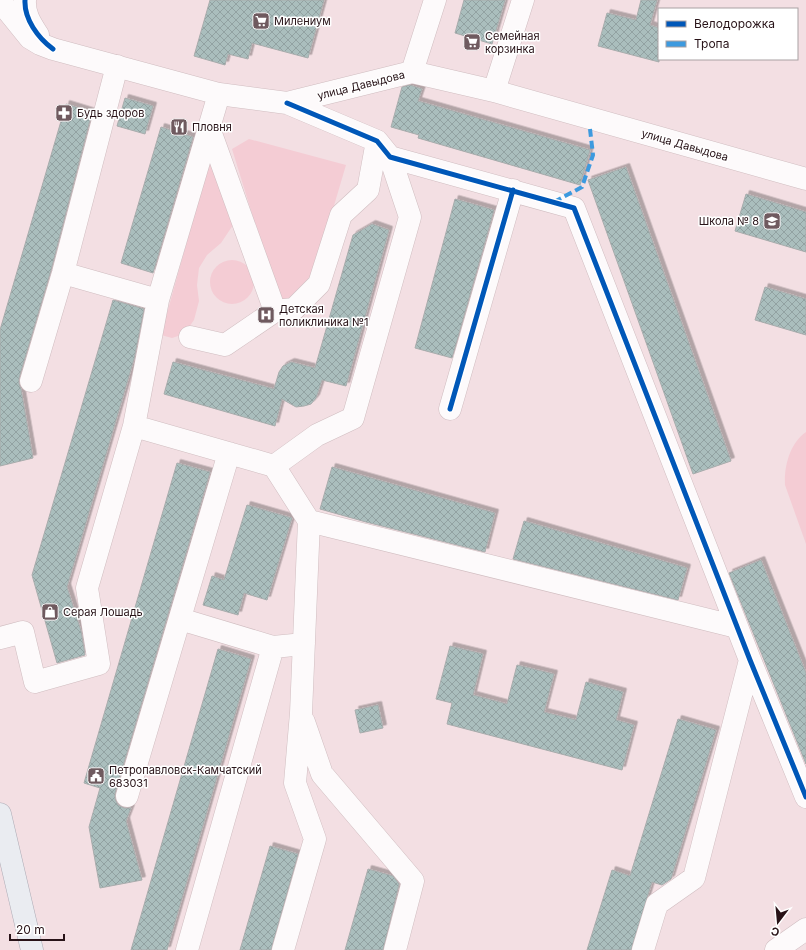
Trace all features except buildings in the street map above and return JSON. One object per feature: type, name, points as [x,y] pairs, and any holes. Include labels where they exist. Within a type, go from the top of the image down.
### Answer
[{"type":"main road","points":[[0,814],[32,950]]},
{"type":"street","points":[[25,0],[29,20],[44,42],[53,49]]},
{"type":"street","points":[[412,72],[434,0]]},
{"type":"street","points":[[494,91],[523,0]]},
{"type":"street","name":"улица Давыдова","points":[[0,1],[30,38],[40,44],[53,49],[219,94],[287,103],[412,72],[494,91],[806,180]]},
{"type":"street","points":[[0,25],[30,38]]},
{"type":"street","points":[[31,381],[63,273],[117,66]]},
{"type":"street","points":[[0,638],[23,632],[35,682],[98,664],[87,588],[134,426],[158,300],[219,94]]},
{"type":"street","points":[[287,103],[383,149],[574,208],[737,627],[806,797]]},
{"type":"street","points":[[209,128],[275,311]]},
{"type":"street","points":[[190,337],[225,345],[275,311],[294,309],[319,284],[341,215],[368,190],[383,149]]},
{"type":"street","points":[[274,466],[317,435],[353,418],[410,217],[383,149]]},
{"type":"street","points":[[450,410],[513,190]]},
{"type":"street","points":[[63,273],[158,300]]},
{"type":"street","points":[[134,426],[274,466],[309,521],[301,712],[295,784],[315,839],[283,950]]},
{"type":"street","points":[[127,796],[229,453]]},
{"type":"street","points":[[309,521],[737,627]]},
{"type":"street","points":[[180,619],[273,647],[304,644]]},
{"type":"street","points":[[187,950],[273,647]]},
{"type":"street","points":[[643,950],[657,904],[694,878],[750,660]]},
{"type":"street","points":[[301,712],[322,774],[413,881],[395,950]]},
{"type":"street","points":[[776,950],[806,929]]},
{"type":"shaded area","points":[[249,139],[346,165],[315,270],[288,304],[277,295],[232,149]]},
{"type":"shaded area","points":[[209,162],[218,173],[235,222],[221,243],[207,255],[199,268],[197,285],[199,301],[194,320],[184,334],[172,338],[161,335]]},
{"type":"shaded area","points":[[232,260],[244,264],[250,270],[254,282],[250,294],[244,300],[232,304],[220,300],[214,294],[210,282],[214,270],[220,264]]},
{"type":"shaded area","points":[[806,432],[806,544],[785,485],[785,478],[787,463],[792,449],[800,437]]},
{"type":"marked path","points":[[554,202],[582,187],[593,155],[590,129]]},
{"type":"cycle path","points":[[25,0],[25,7],[29,21],[37,34],[53,49]]},
{"type":"cycle path","points":[[287,103],[377,141],[390,157],[574,208],[750,660],[806,797]]},
{"type":"cycle path","points":[[450,409],[513,190]]},
{"type":"place","name":"Милениум","points":[[261,21]]},
{"type":"place","name":"Семейная корзинка","points":[[472,42]]},
{"type":"place","name":"Будь здоров","points":[[64,113]]},
{"type":"place","name":"Пловня","points":[[179,127]]},
{"type":"place","name":"Школа № 8","points":[[772,221]]},
{"type":"place","name":"Детская поликлиника №1","points":[[266,315]]},
{"type":"place","name":"Серая Лошадь","points":[[50,612]]},
{"type":"place","name":"Петропавловск-Камчатский 683031","points":[[96,776]]}]
